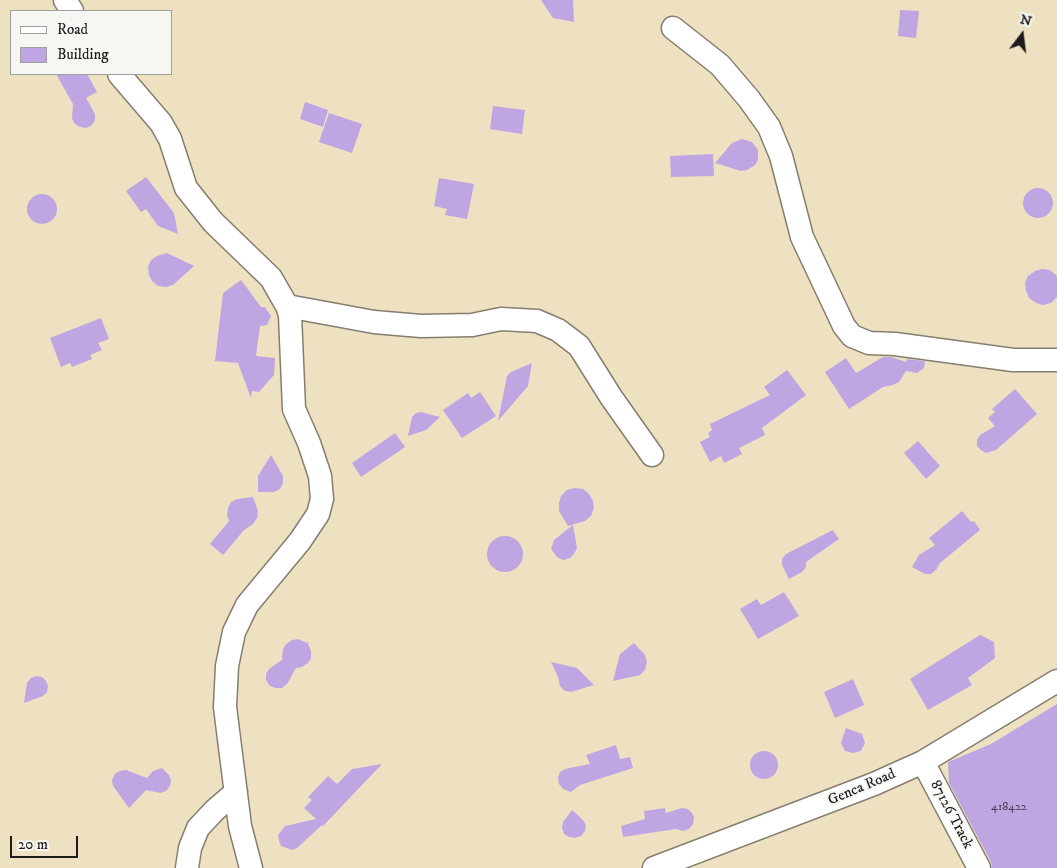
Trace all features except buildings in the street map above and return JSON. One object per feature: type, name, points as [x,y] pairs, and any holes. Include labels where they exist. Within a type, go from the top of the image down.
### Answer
[{"type":"street","points":[[673,28],[720,65],[749,99],[769,127],[781,156],[802,238],[844,326],[852,336],[869,343],[895,344],[1012,360],[1057,360]]},
{"type":"street","points":[[120,75],[161,123],[170,139],[186,188],[213,222],[270,278],[288,306],[294,409],[309,443],[320,476],[322,499],[318,514],[300,541],[247,606],[234,632],[227,666],[225,707],[240,826],[251,868]]},
{"type":"street","points":[[288,306],[374,322],[421,326],[472,325],[501,319],[537,321],[558,330],[579,346],[611,397],[652,455]]},
{"type":"street","name":"Genca Road","points":[[654,868],[874,784],[923,762],[1057,681]]},
{"type":"street","name":"87126 Track","points":[[923,762],[979,868]]},
{"type":"street","points":[[188,868],[190,848],[198,828],[236,792]]}]
